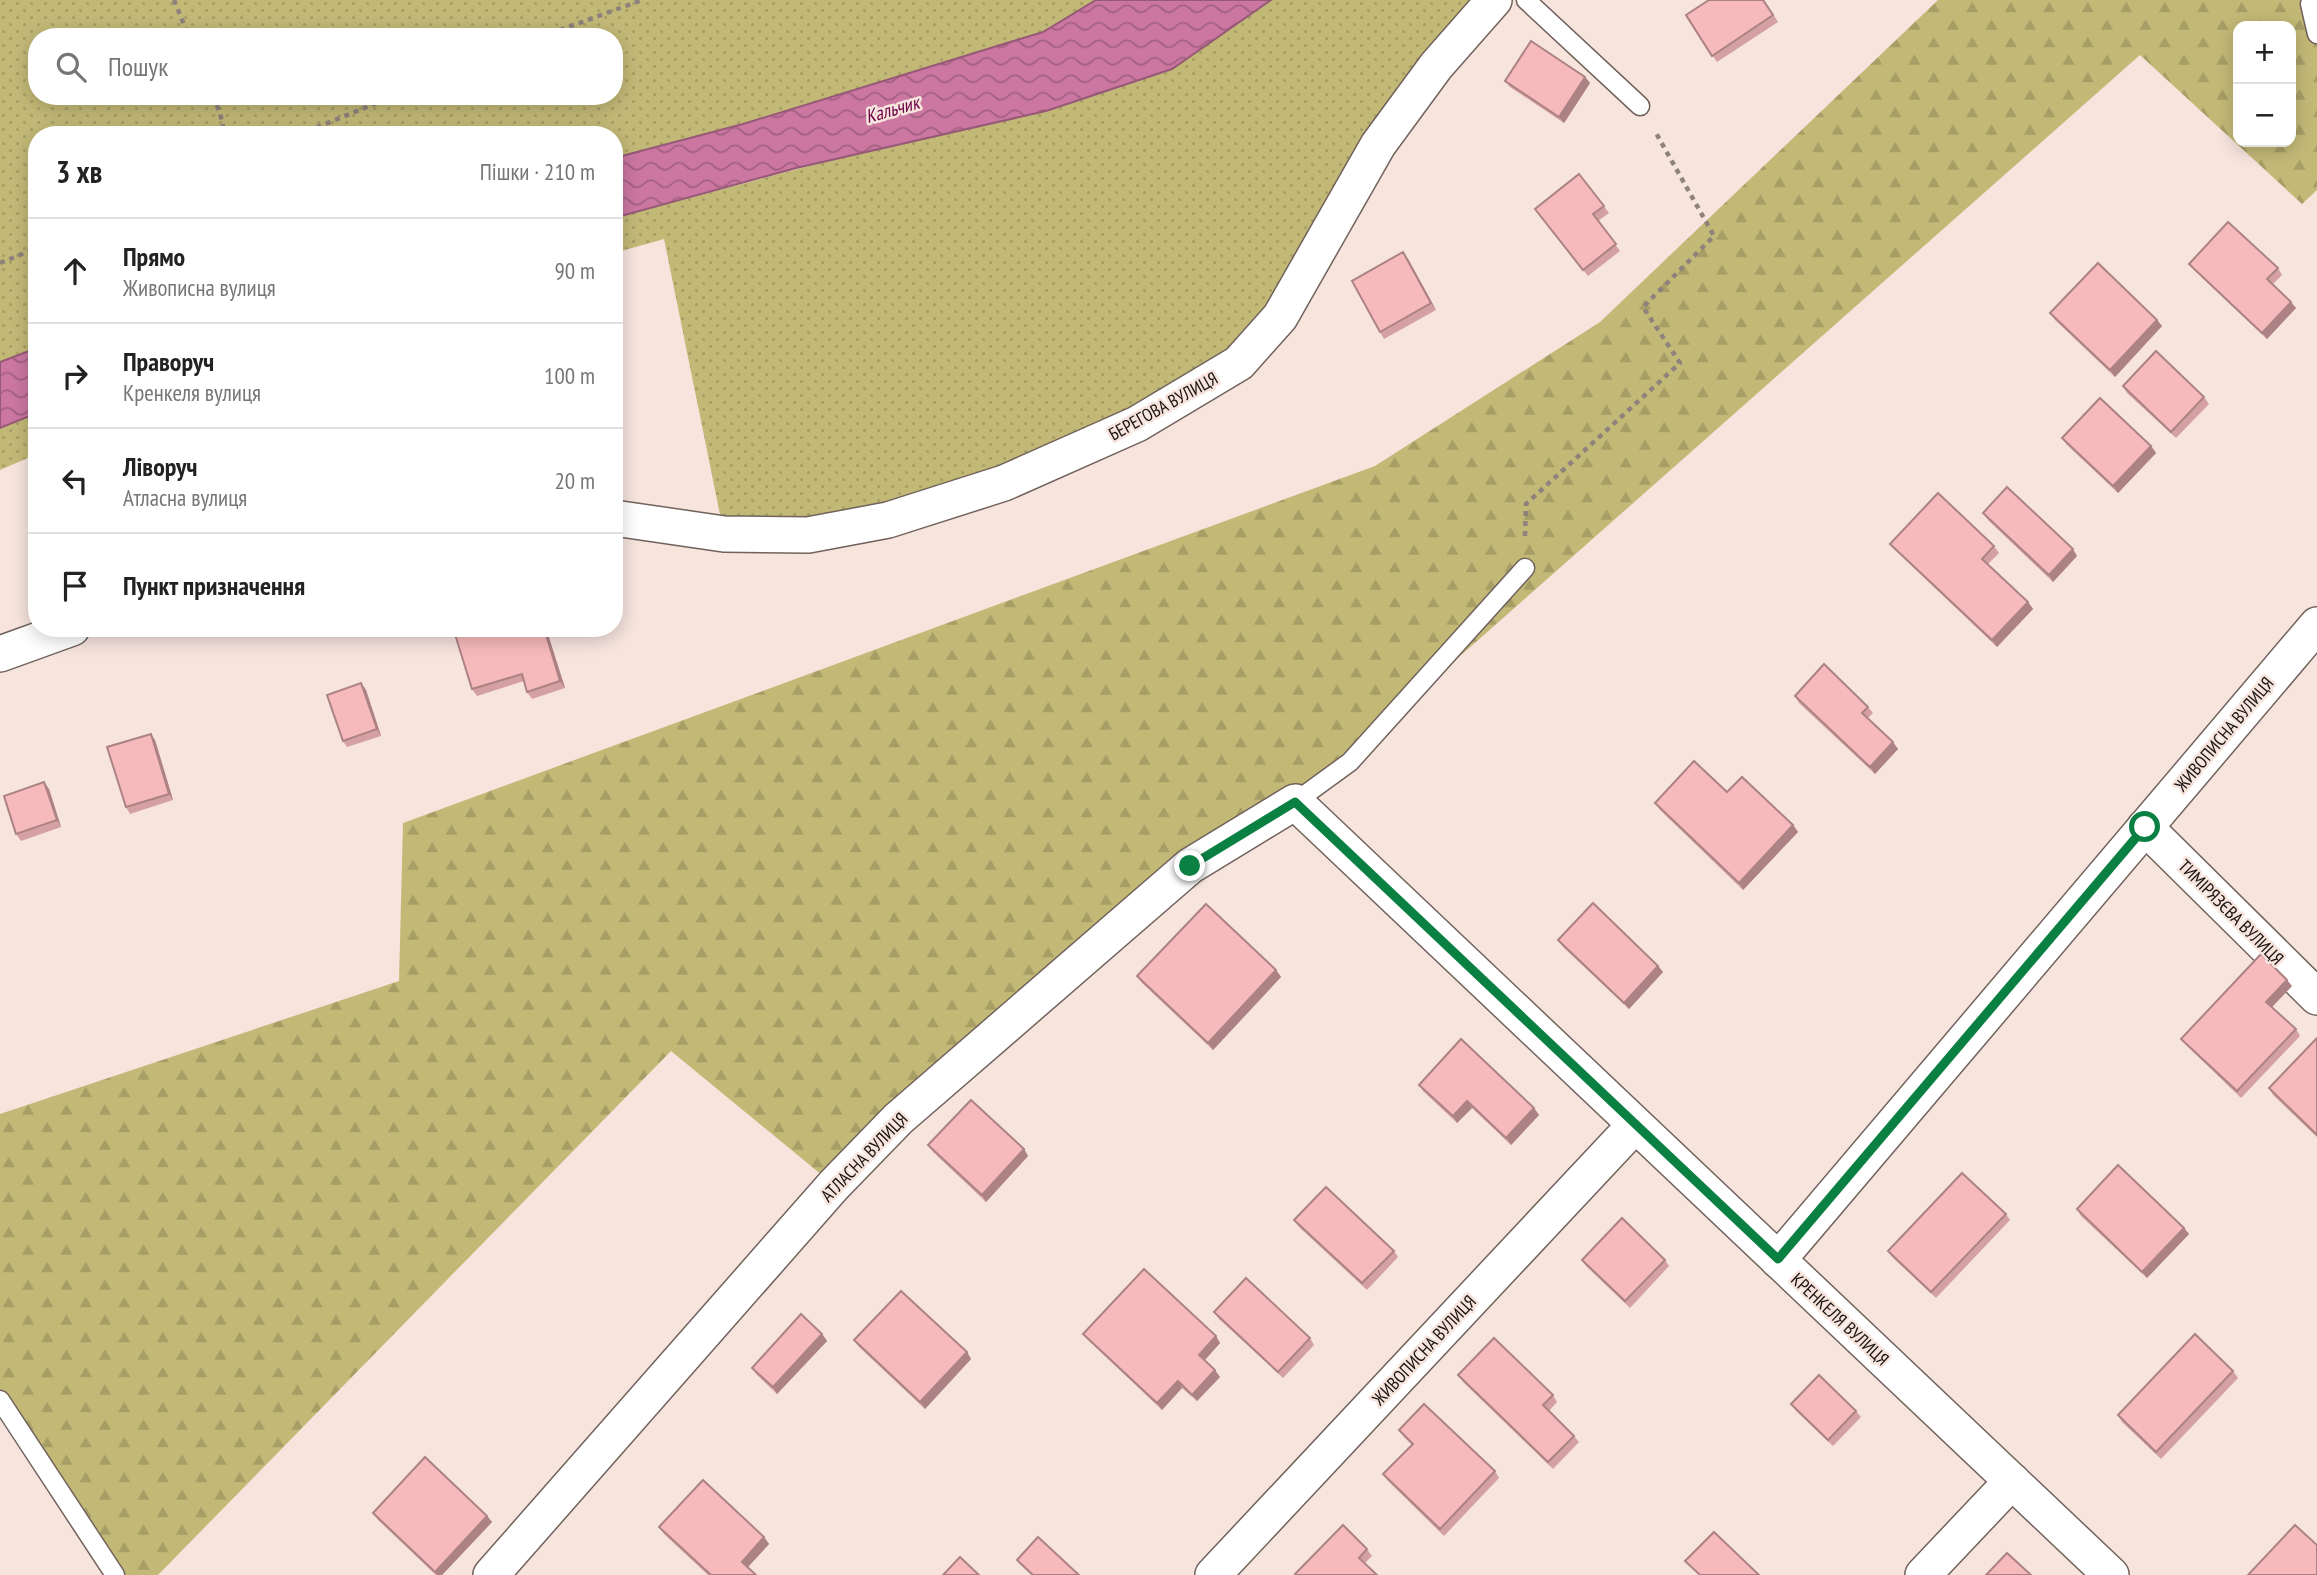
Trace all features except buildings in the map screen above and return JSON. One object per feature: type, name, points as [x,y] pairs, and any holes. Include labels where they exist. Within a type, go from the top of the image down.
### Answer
[{"type":"street","name":"БЕРЕГОВА ВУЛИЦЯ","points":[[623,520],[724,534],[808,535],[888,520],[1004,483],[1149,417],[1239,363],[1280,317],[1378,145],[1436,66],[1494,0]]},
{"type":"street","name":"ЖИВОПИСНА ВУЛИЦЯ","points":[[1778,1259],[2317,625]]},
{"type":"street","points":[[0,654],[47,637]]},
{"type":"street","name":"КРЕНКЕЛЯ ВУЛИЦЯ","points":[[1295,802],[2111,1575]]},
{"type":"street","name":"АТЛАСНА ВУЛИЦЯ","points":[[491,1575],[834,1185],[898,1119],[1190,866],[1295,802]]},
{"type":"street","name":"ТИМІРЯЗЄВА ВУЛИЦЯ","points":[[2145,827],[2317,997]]},
{"type":"street","name":"ЖИВОПИСНА ВУЛИЦЯ","points":[[1213,1575],[1635,1125]]},
{"type":"street","points":[[1923,1575],[2012,1481]]},
{"type":"lane","points":[[1526,0],[1640,106]]},
{"type":"lane","points":[[2309,2],[2317,34]]},
{"type":"lane","points":[[1295,802],[1350,762],[1525,568]]},
{"type":"lane","points":[[0,1399],[115,1575]]},
{"type":"path","points":[[174,0],[185,28]]},
{"type":"path","points":[[566,28],[642,0]]},
{"type":"path","points":[[217,105],[223,126]]},
{"type":"path","points":[[320,126],[372,105]]},
{"type":"path","points":[[1526,504],[1680,363],[1643,307],[1714,236],[1640,106]]},
{"type":"path","points":[[0,263],[28,252]]},
{"type":"green space","points":[[0,0],[1096,0],[1043,32],[743,124],[623,156],[623,126],[28,126],[28,351],[0,362]]},
{"type":"green space","points":[[1271,0],[1494,0],[1239,363],[1004,483],[724,534],[664,239],[623,250],[623,216],[1172,69]]},
{"type":"green space","points":[[1938,0],[2317,0],[2317,190],[2302,204],[2240,147],[2296,147],[2296,21],[2233,21],[2233,141],[2140,55],[1295,802],[1190,866],[834,1185],[671,1051],[158,1575],[115,1575],[0,1400],[0,1114],[399,981],[403,823],[1375,466],[1600,322]]},
{"type":"green space","points":[[28,417],[28,458],[0,470],[0,428]]},
{"type":"water","name":"Кальчик","points":[[1096,0],[1271,0],[1172,69],[1046,111],[796,168],[623,216],[623,156],[743,124],[1043,32]]},
{"type":"water","points":[[28,351],[28,417],[0,428],[0,362]]},
{"type":"route","points":[[1190,866],[1295,802],[1778,1259],[2145,827]]}]
